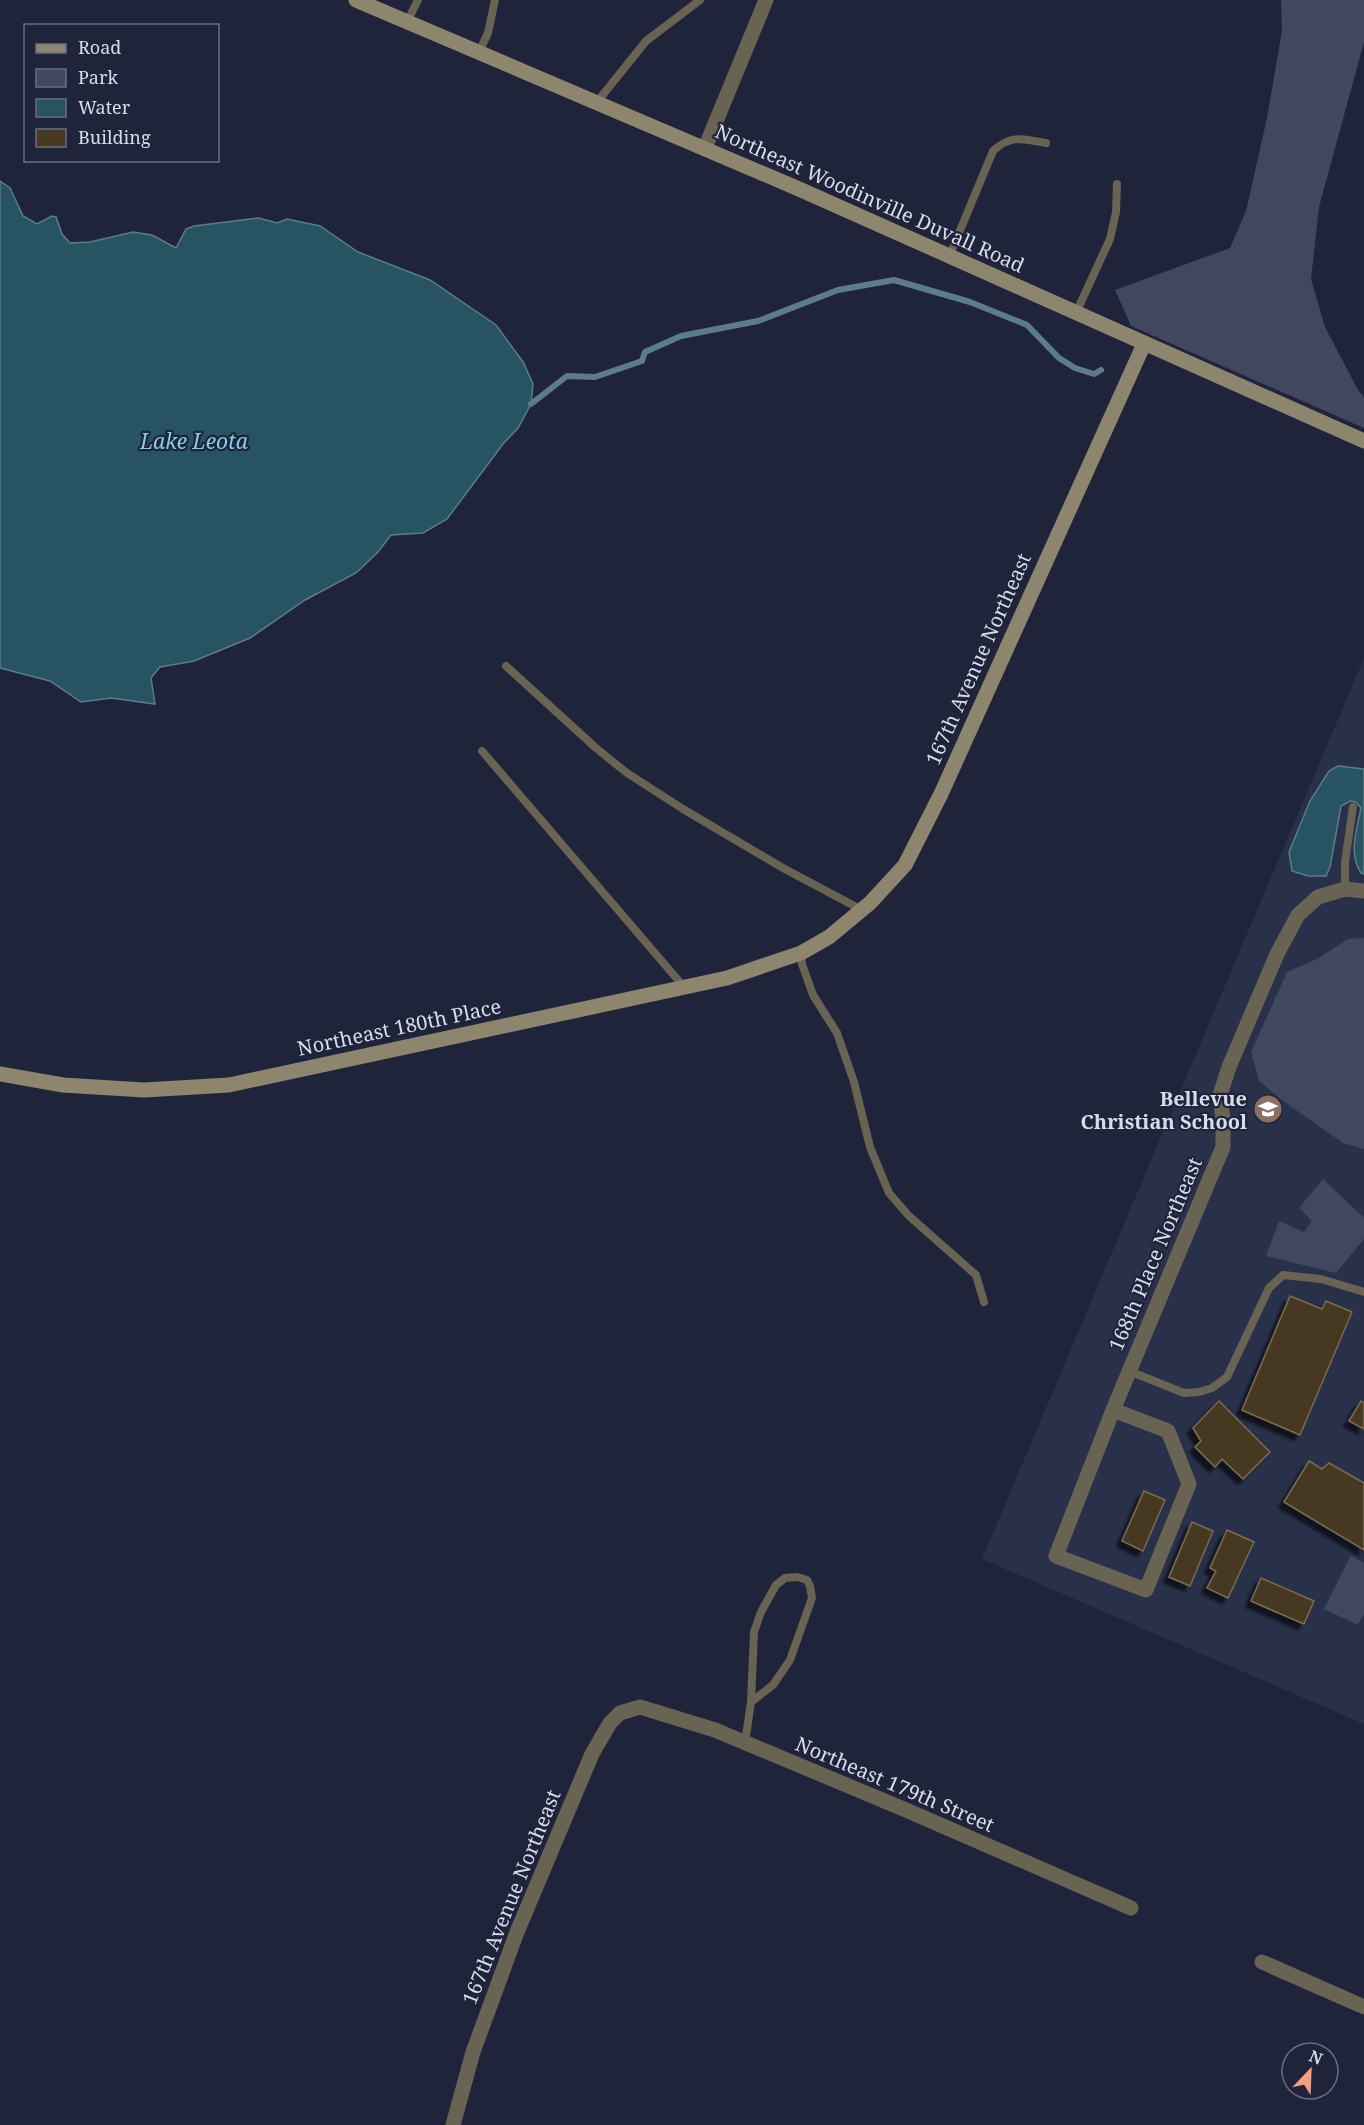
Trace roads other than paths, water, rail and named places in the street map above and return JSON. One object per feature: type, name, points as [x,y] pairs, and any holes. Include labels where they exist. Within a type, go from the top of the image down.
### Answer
[{"type":"street","name":"Northeast Woodinville Duvall Road","points":[[356,0],[705,148],[1364,441]]},
{"type":"street","points":[[705,148],[766,0]]},
{"type":"street","name":"167th Avenue Northeast","points":[[801,953],[829,937],[862,910],[905,865],[941,794],[1144,344]]},
{"type":"street","name":"168th Place Northeast","points":[[1113,1410],[1168,1431],[1189,1484],[1146,1590],[1056,1556],[1113,1410],[1223,1147],[1220,1095],[1277,954],[1298,915],[1318,897],[1345,890],[1364,891]]},
{"type":"street","name":"Northeast 180th Place","points":[[0,1074],[63,1085],[144,1090],[229,1085],[727,978],[801,953]]},
{"type":"street","name":"167th Avenue Northeast","points":[[453,2125],[473,2052],[513,1943],[592,1754],[610,1723],[620,1713],[640,1707]]},
{"type":"street","name":"Northeast 179th Street","points":[[640,1707],[715,1730],[1131,1908]]},
{"type":"street","points":[[1262,1962],[1364,2007]]},
{"type":"lane","points":[[407,22],[418,0]]},
{"type":"lane","points":[[479,52],[488,33],[495,0]]},
{"type":"lane","points":[[597,102],[646,41],[700,0]]},
{"type":"lane","points":[[950,256],[993,151],[1001,143],[1017,138],[1046,143]]},
{"type":"lane","points":[[1076,313],[1110,239],[1116,212],[1117,184]]},
{"type":"lane","points":[[506,666],[596,748],[627,773],[783,868],[862,910]]},
{"type":"lane","points":[[482,751],[684,987]]},
{"type":"lane","points":[[1345,890],[1345,862],[1353,807]]},
{"type":"lane","points":[[801,953],[802,964],[813,995],[837,1033],[854,1082],[870,1147],[889,1193],[909,1215],[976,1275],[984,1302]]},
{"type":"lane","points":[[1129,1371],[1184,1393],[1212,1388],[1227,1377],[1269,1288],[1283,1275],[1321,1279],[1364,1292]]},
{"type":"lane","points":[[745,1743],[751,1702],[753,1641],[761,1612],[776,1585],[785,1578],[797,1577],[807,1580],[812,1599],[790,1660],[773,1685],[751,1702]]},
{"type":"water","name":"Lake Leota","points":[[0,181],[10,188],[23,216],[37,224],[52,216],[56,217],[62,234],[70,243],[90,242],[133,232],[152,235],[176,248],[186,229],[194,226],[259,218],[277,223],[287,219],[320,226],[358,252],[430,280],[496,325],[523,362],[533,384],[531,404],[518,428],[503,444],[447,519],[423,533],[391,535],[378,552],[356,573],[305,600],[250,638],[194,661],[160,667],[151,678],[155,704],[111,698],[81,702],[50,681],[0,668]]},
{"type":"water","points":[[1338,766],[1364,769],[1364,874],[1357,865],[1354,849],[1361,808],[1356,802],[1350,801],[1341,806],[1330,867],[1326,876],[1308,876],[1292,871],[1289,852],[1310,801],[1329,771]]},
{"type":"waterway","points":[[531,404],[567,376],[595,377],[642,361],[645,352],[681,336],[758,321],[838,290],[894,280],[970,302],[1027,325],[1059,358],[1075,368],[1094,374],[1101,370]]},
{"type":"place","name":"Bellevue Christian School","points":[[1268,1109]]}]
